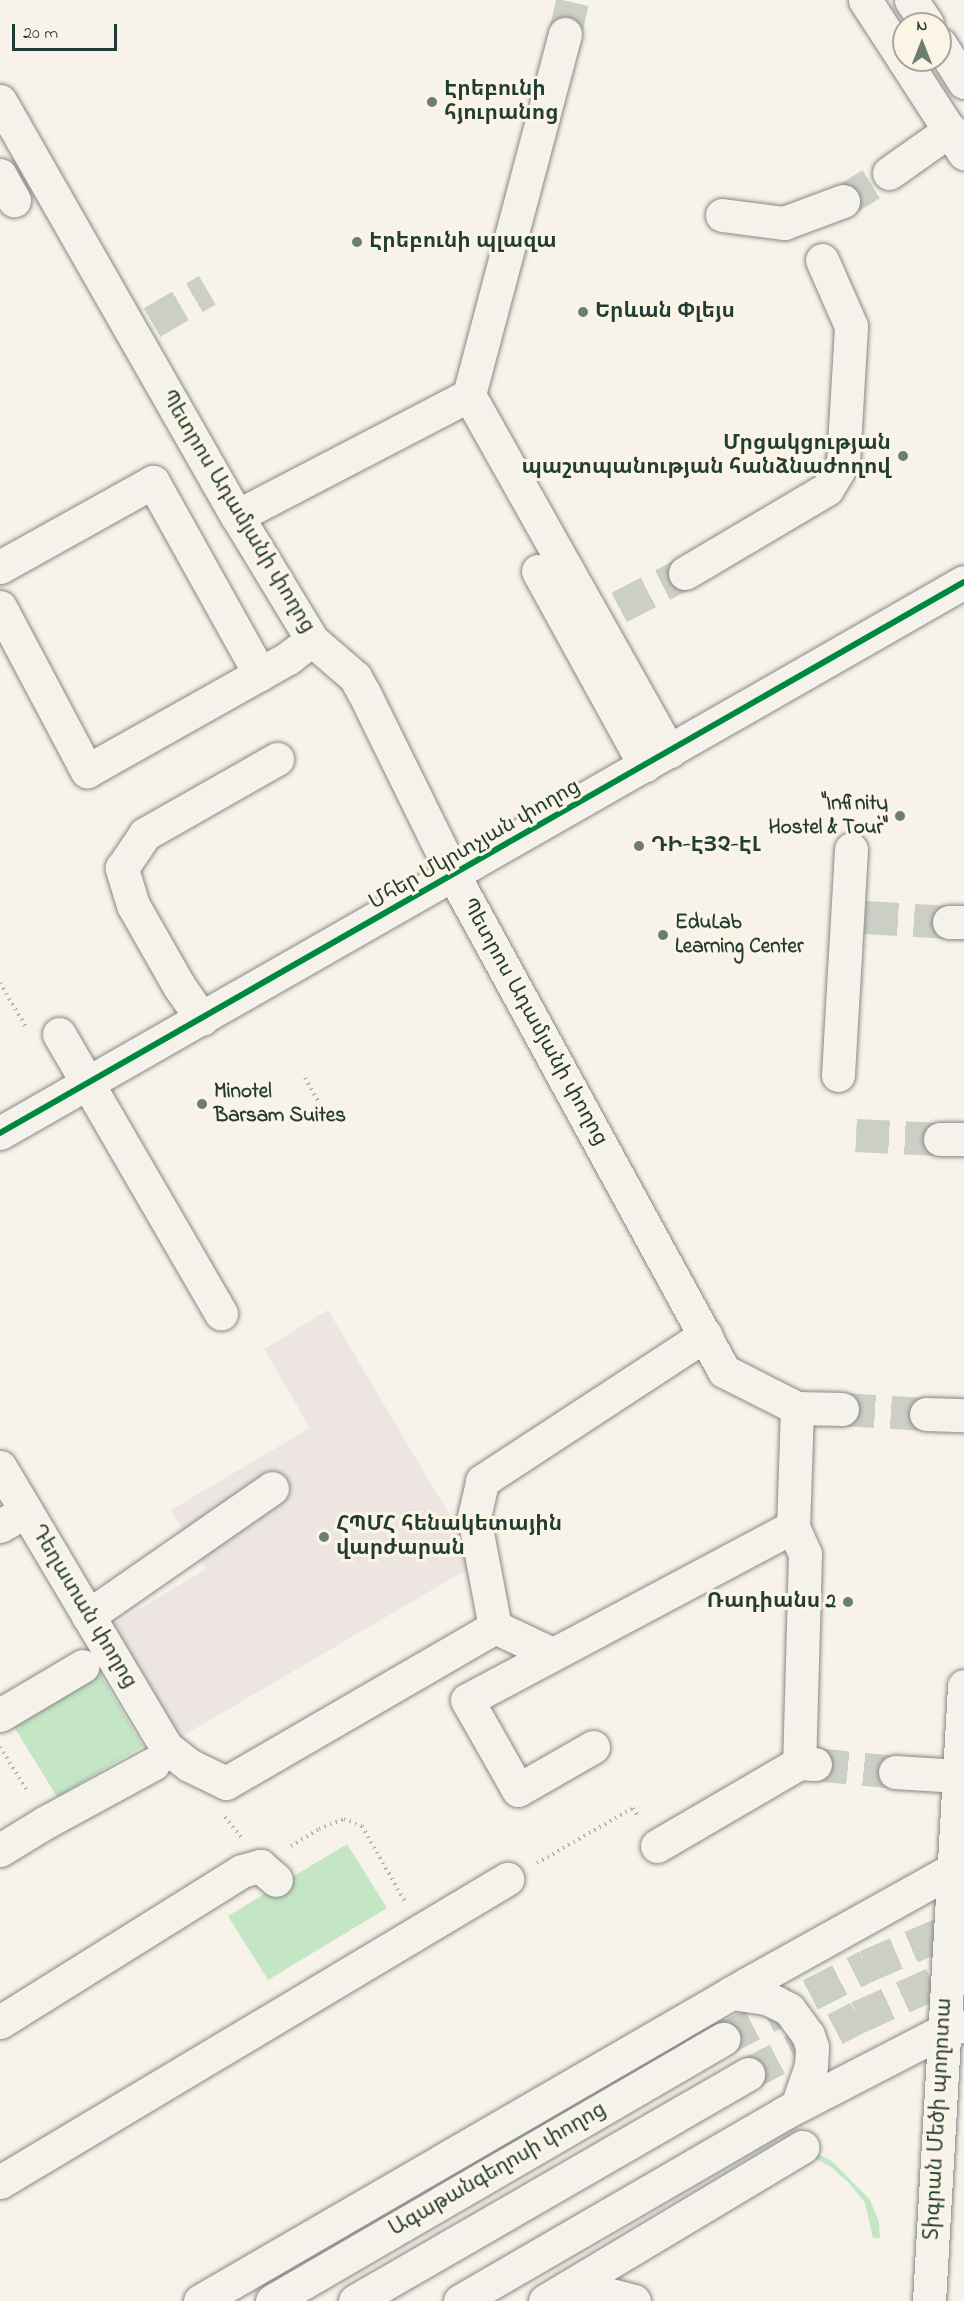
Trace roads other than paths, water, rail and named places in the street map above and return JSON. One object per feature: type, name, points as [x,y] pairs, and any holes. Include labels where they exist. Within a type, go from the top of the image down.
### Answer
[{"type":"main road","points":[[865,0],[892,42]]},
{"type":"main road","points":[[565,34],[469,395],[607,613],[657,759]]},
{"type":"main road","points":[[952,64],[964,82]]},
{"type":"main road","points":[[889,173],[957,141],[912,72]]},
{"type":"main road","name":"Պետրոս Ադամյանի փողոց","points":[[0,101],[142,327],[237,516],[312,640],[355,677],[454,876],[724,1371],[797,1408]]},
{"type":"main road","points":[[722,215],[783,223],[843,201]]},
{"type":"main road","points":[[684,573],[827,489],[843,462],[851,326],[822,260]]},
{"type":"main road","points":[[237,516],[469,395]]},
{"type":"main road","points":[[0,567],[153,482],[260,674]]},
{"type":"main road","points":[[538,571],[657,759]]},
{"type":"main road","name":"Մհեր Մկրտչյան փողոց","points":[[0,1133],[454,876],[964,582]]},
{"type":"main road","points":[[0,607],[87,771],[260,674],[312,640]]},
{"type":"main road","points":[[202,1019],[179,986],[133,905],[122,868],[145,834],[277,759]]},
{"type":"main road","points":[[838,1075],[856,917],[851,849]]},
{"type":"main road","points":[[45,1034],[89,1083],[221,1313]]},
{"type":"main road","points":[[495,1627],[474,1516],[482,1481],[705,1335]]},
{"type":"main road","points":[[657,1846],[808,1763],[805,1554],[793,1527],[797,1408],[842,1409]]},
{"type":"main road","points":[[926,1414],[964,1415]]},
{"type":"main road","name":"Դեղատան փողոց","points":[[0,1467],[13,1518],[88,1616],[160,1756]]},
{"type":"main road","points":[[88,1616],[272,1488]]},
{"type":"main road","points":[[594,1747],[518,1790],[467,1700],[793,1527]]},
{"type":"main road","points":[[495,1627],[552,1654]]},
{"type":"main road","points":[[0,1850],[160,1756],[189,1765],[226,1783],[495,1627]]},
{"type":"main road","points":[[0,1715],[83,1666]]},
{"type":"main road","name":"Տիգրան Մեծի պողոտա","points":[[929,2301],[954,2028],[958,1776],[964,1686]]},
{"type":"main road","points":[[895,1772],[958,1776]]},
{"type":"main road","points":[[200,2301],[731,1993],[958,1869]]},
{"type":"main road","points":[[0,2022],[242,1871],[268,1873]]},
{"type":"main road","points":[[0,2182],[507,1880]]},
{"type":"main road","points":[[731,1993],[777,2003],[789,2009],[808,2035],[812,2047],[812,2066],[797,2106]]},
{"type":"main road","points":[[460,2301],[797,2106],[954,2028]]},
{"type":"main road","name":"Ագաթանգեղոսի փողոց","points":[[272,2301],[723,2039]]},
{"type":"main road","name":"Ագաթանգեղոսի փողոց","points":[[355,2301],[748,2074]]},
{"type":"main road","points":[[545,2301],[802,2147]]},
{"type":"main road","points":[[572,2285],[634,2301]]},
{"type":"tunnel","points":[[565,34],[573,0]]},
{"type":"tunnel","points":[[843,201],[889,173]]},
{"type":"tunnel","points":[[152,322],[207,290]]},
{"type":"tunnel","points":[[619,607],[685,573]]},
{"type":"tunnel","points":[[865,917],[949,922]]},
{"type":"tunnel","points":[[856,1135],[940,1139]]},
{"type":"tunnel","points":[[842,1409],[926,1414]]},
{"type":"tunnel","points":[[815,1764],[895,1772]]},
{"type":"tunnel","points":[[723,2039],[866,1966],[943,1933],[964,1928]]},
{"type":"tunnel","points":[[748,2074],[858,2017],[938,1981],[964,1974]]},
{"type":"place","name":"Էրեբունի հյուրանոց","points":[[432,102]]},
{"type":"place","name":"Էրեբունի պլազա","points":[[357,242]]},
{"type":"place","name":"Երևան Փլեյս","points":[[583,312]]},
{"type":"place","name":"Մրցակցության պաշտպանության հանձնաժողով","points":[[903,456]]},
{"type":"place","name":"\"Infinity Hostel & Tour\"","points":[[900,816]]},
{"type":"place","name":"ԴԻ-ԷՅՉ-ԷԼ","points":[[639,846]]},
{"type":"place","name":"EduLab Learning Center","points":[[663,935]]},
{"type":"place","name":"Minotel Barsam Suites","points":[[202,1104]]},
{"type":"place","name":"ՀՊՄՀ հենակետային վարժարան","points":[[324,1537]]},
{"type":"place","name":"Ռադիանս 2","points":[[848,1602]]}]
